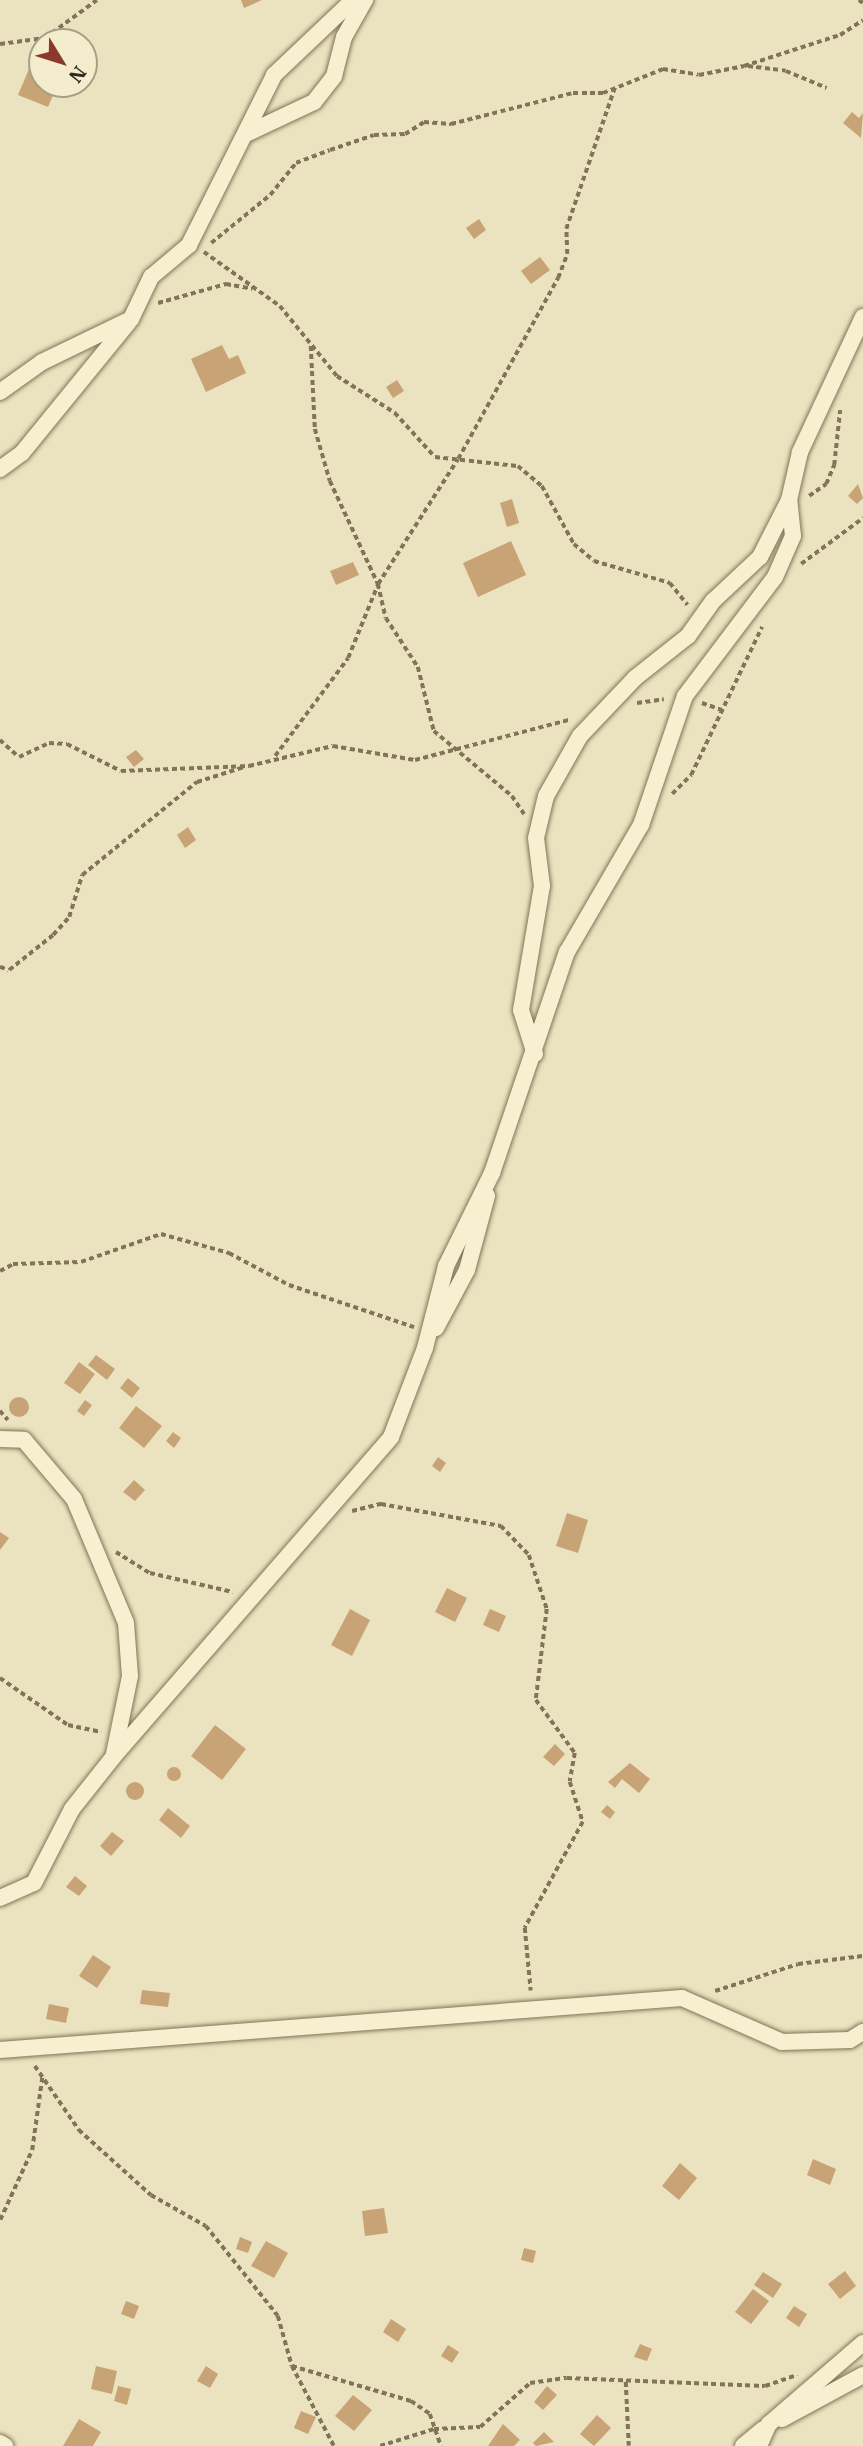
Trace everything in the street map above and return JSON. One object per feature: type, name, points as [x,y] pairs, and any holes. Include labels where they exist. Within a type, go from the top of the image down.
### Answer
[{"type":"street","points":[[0,470],[101,363],[136,313],[151,276],[189,245],[274,75],[353,0]]},
{"type":"street","points":[[246,134],[314,102],[334,76],[344,37],[366,0]]},
{"type":"street","points":[[0,392],[42,362],[136,313]]},
{"type":"street","points":[[535,1055],[521,1010],[542,886],[537,832],[560,770],[608,706],[693,629],[760,557],[789,505],[800,452],[832,377],[863,317]]},
{"type":"street","points":[[0,1898],[34,1883],[72,1809],[114,1756],[326,1518],[391,1437],[425,1348],[467,1270],[492,1173],[535,1055],[568,952],[641,825],[685,696],[775,577],[793,536],[789,505]]},
{"type":"street","points":[[425,1348],[446,1266],[492,1173]]},
{"type":"street","points":[[0,1439],[24,1440],[74,1499],[94,1538],[127,1623],[130,1675],[114,1756]]},
{"type":"street","points":[[0,2050],[534,2007],[682,1998],[782,2042],[850,2040],[863,2032]]},
{"type":"street","points":[[743,2446],[863,2343]]},
{"type":"street","points":[[759,2446],[769,2424],[832,2397],[863,2375]]},
{"type":"street","points":[[0,2443],[5,2446]]},
{"type":"path","points":[[0,44],[45,38],[97,0]]},
{"type":"path","points":[[693,629],[687,601],[670,583],[604,565],[574,544],[542,486],[518,466],[428,453],[395,413],[337,376],[280,306],[200,250],[270,195],[296,163],[374,135],[405,134],[424,122],[452,124],[615,88],[663,69],[699,75],[744,66],[840,35],[863,20]]},
{"type":"path","points":[[744,66],[786,71],[827,88]]},
{"type":"path","points":[[275,756],[348,658],[378,584],[458,459],[558,278],[567,254],[565,229],[615,88]]},
{"type":"path","points":[[136,313],[226,284],[255,289]]},
{"type":"path","points":[[310,344],[315,429],[330,481],[378,584],[386,618],[429,694],[434,731],[512,796],[537,832]]},
{"type":"path","points":[[789,505],[826,484],[834,465],[842,419],[832,377]]},
{"type":"path","points":[[775,577],[820,555],[863,518]]},
{"type":"path","points":[[666,800],[691,775],[765,618]]},
{"type":"path","points":[[608,706],[685,696],[722,710]]},
{"type":"path","points":[[0,967],[9,970],[53,935],[69,916],[82,875],[197,782],[275,756],[355,747],[415,760],[578,717]]},
{"type":"path","points":[[0,740],[19,757],[49,743],[67,744],[121,771],[249,766]]},
{"type":"path","points":[[0,1271],[13,1264],[81,1262],[161,1234],[229,1253],[289,1285],[429,1331]]},
{"type":"path","points":[[326,1518],[381,1504],[439,1513],[501,1526],[529,1555],[547,1609],[536,1700],[575,1753],[570,1782],[583,1822],[525,1928],[534,2007]]},
{"type":"path","points":[[94,1538],[150,1573],[231,1592],[266,1586]]},
{"type":"path","points":[[0,1678],[68,1725],[118,1735]]},
{"type":"path","points":[[682,1998],[750,1984],[798,1964],[863,1956]]},
{"type":"path","points":[[24,2049],[79,2130],[151,2194],[205,2226],[278,2316],[292,2366],[334,2446]]},
{"type":"path","points":[[0,2220],[32,2150],[42,2076]]},
{"type":"path","points":[[292,2366],[411,2401],[430,2414],[440,2446]]},
{"type":"path","points":[[380,2446],[434,2429],[480,2427],[530,2383],[626,2382],[765,2386],[802,2373]]},
{"type":"path","points":[[626,2382],[629,2446]]},
{"type":"building","points":[[241,0],[262,0],[244,8]]},
{"type":"building","points":[[28,71],[28,98],[52,98],[48,107],[18,95]]},
{"type":"building","points":[[852,112],[859,118],[863,113],[861,138],[843,123]]},
{"type":"building","points":[[479,219],[486,230],[474,239],[466,228]]},
{"type":"building","points":[[540,257],[550,270],[531,284],[521,271]]},
{"type":"building","points":[[222,345],[229,359],[238,355],[246,373],[206,392],[191,359]]},
{"type":"building","points":[[397,380],[404,391],[393,398],[386,387]]},
{"type":"building","points":[[858,484],[863,498],[857,504],[848,496]]},
{"type":"building","points":[[512,499],[519,523],[507,527],[500,503]]},
{"type":"building","points":[[511,541],[526,575],[478,597],[463,563]]},
{"type":"building","points":[[353,562],[359,575],[336,585],[330,571]]},
{"type":"building","points":[[136,750],[144,759],[134,767],[126,757]]},
{"type":"building","points":[[188,827],[196,840],[185,848],[177,835]]},
{"type":"building","points":[[96,1355],[115,1369],[107,1380],[88,1365]]},
{"type":"building","points":[[79,1362],[95,1374],[80,1394],[64,1383]]},
{"type":"building","points":[[128,1378],[140,1388],[132,1398],[120,1388]]},
{"type":"building","points":[[19,1397],[26,1400],[29,1407],[26,1414],[19,1417],[12,1414],[9,1407],[12,1400]]},
{"type":"building","points":[[85,1400],[92,1405],[84,1416],[77,1411]]},
{"type":"building","points":[[136,1406],[162,1426],[144,1448],[119,1428]]},
{"type":"building","points":[[173,1432],[181,1438],[174,1448],[166,1441]]},
{"type":"building","points":[[438,1457],[446,1463],[440,1472],[432,1466]]},
{"type":"building","points":[[134,1480],[145,1490],[135,1501],[123,1492]]},
{"type":"building","points":[[567,1513],[588,1520],[578,1553],[556,1546]]},
{"type":"building","points":[[0,1532],[9,1538],[0,1550]]},
{"type":"building","points":[[447,1588],[467,1598],[455,1622],[435,1612]]},
{"type":"building","points":[[350,1609],[370,1620],[352,1656],[331,1645]]},
{"type":"building","points":[[490,1609],[506,1616],[499,1632],[483,1625]]},
{"type":"building","points":[[215,1725],[246,1749],[222,1780],[191,1756]]},
{"type":"building","points":[[555,1744],[565,1754],[554,1766],[543,1757]]},
{"type":"building","points":[[630,1763],[650,1779],[639,1793],[622,1779],[615,1788],[608,1782]]},
{"type":"building","points":[[171,1767],[177,1767],[181,1774],[177,1781],[171,1781],[167,1777],[167,1771]]},
{"type":"building","points":[[131,1782],[139,1782],[144,1791],[142,1798],[131,1800],[126,1795],[126,1787]]},
{"type":"building","points":[[607,1805],[615,1812],[610,1819],[601,1812]]},
{"type":"building","points":[[168,1808],[190,1826],[181,1838],[159,1820]]},
{"type":"building","points":[[112,1832],[124,1841],[111,1856],[100,1846]]},
{"type":"building","points":[[75,1876],[87,1886],[79,1896],[66,1887]]},
{"type":"building","points":[[93,1955],[111,1967],[97,1988],[79,1976]]},
{"type":"building","points":[[142,1990],[170,1993],[168,2007],[140,2004]]},
{"type":"building","points":[[49,2004],[69,2008],[66,2023],[46,2019]]},
{"type":"building","points":[[813,2159],[836,2169],[830,2185],[807,2175]]},
{"type":"building","points":[[680,2163],[697,2178],[679,2200],[662,2186]]},
{"type":"building","points":[[384,2208],[388,2233],[365,2236],[362,2211]]},
{"type":"building","points":[[240,2237],[252,2242],[248,2253],[236,2249]]},
{"type":"building","points":[[266,2241],[288,2253],[274,2278],[251,2266]]},
{"type":"building","points":[[524,2248],[536,2251],[533,2263],[521,2260]]},
{"type":"building","points":[[845,2271],[856,2286],[840,2299],[828,2284]]},
{"type":"building","points":[[763,2272],[782,2284],[773,2298],[754,2285]]},
{"type":"building","points":[[753,2289],[769,2301],[751,2324],[735,2312]]},
{"type":"building","points":[[126,2301],[139,2306],[134,2319],[121,2314]]},
{"type":"building","points":[[794,2306],[807,2314],[799,2327],[786,2318]]},
{"type":"building","points":[[391,2319],[406,2329],[398,2342],[383,2332]]},
{"type":"building","points":[[640,2344],[652,2349],[647,2361],[634,2357]]},
{"type":"building","points":[[448,2345],[459,2352],[452,2363],[441,2356]]},
{"type":"building","points":[[96,2366],[117,2371],[112,2394],[91,2389]]},
{"type":"building","points":[[206,2366],[218,2374],[210,2388],[197,2381]]},
{"type":"building","points":[[118,2386],[131,2389],[127,2405],[114,2401]]},
{"type":"building","points":[[547,2386],[557,2395],[543,2410],[534,2402]]},
{"type":"building","points":[[353,2395],[372,2410],[354,2431],[335,2416]]},
{"type":"building","points":[[301,2411],[316,2417],[308,2434],[294,2428]]},
{"type":"building","points":[[597,2415],[611,2428],[594,2446],[580,2434]]},
{"type":"building","points":[[79,2419],[101,2432],[93,2446],[63,2446]]},
{"type":"building","points":[[503,2424],[520,2440],[514,2446],[488,2446]]},
{"type":"building","points":[[544,2432],[554,2442],[536,2446],[533,2443]]}]
